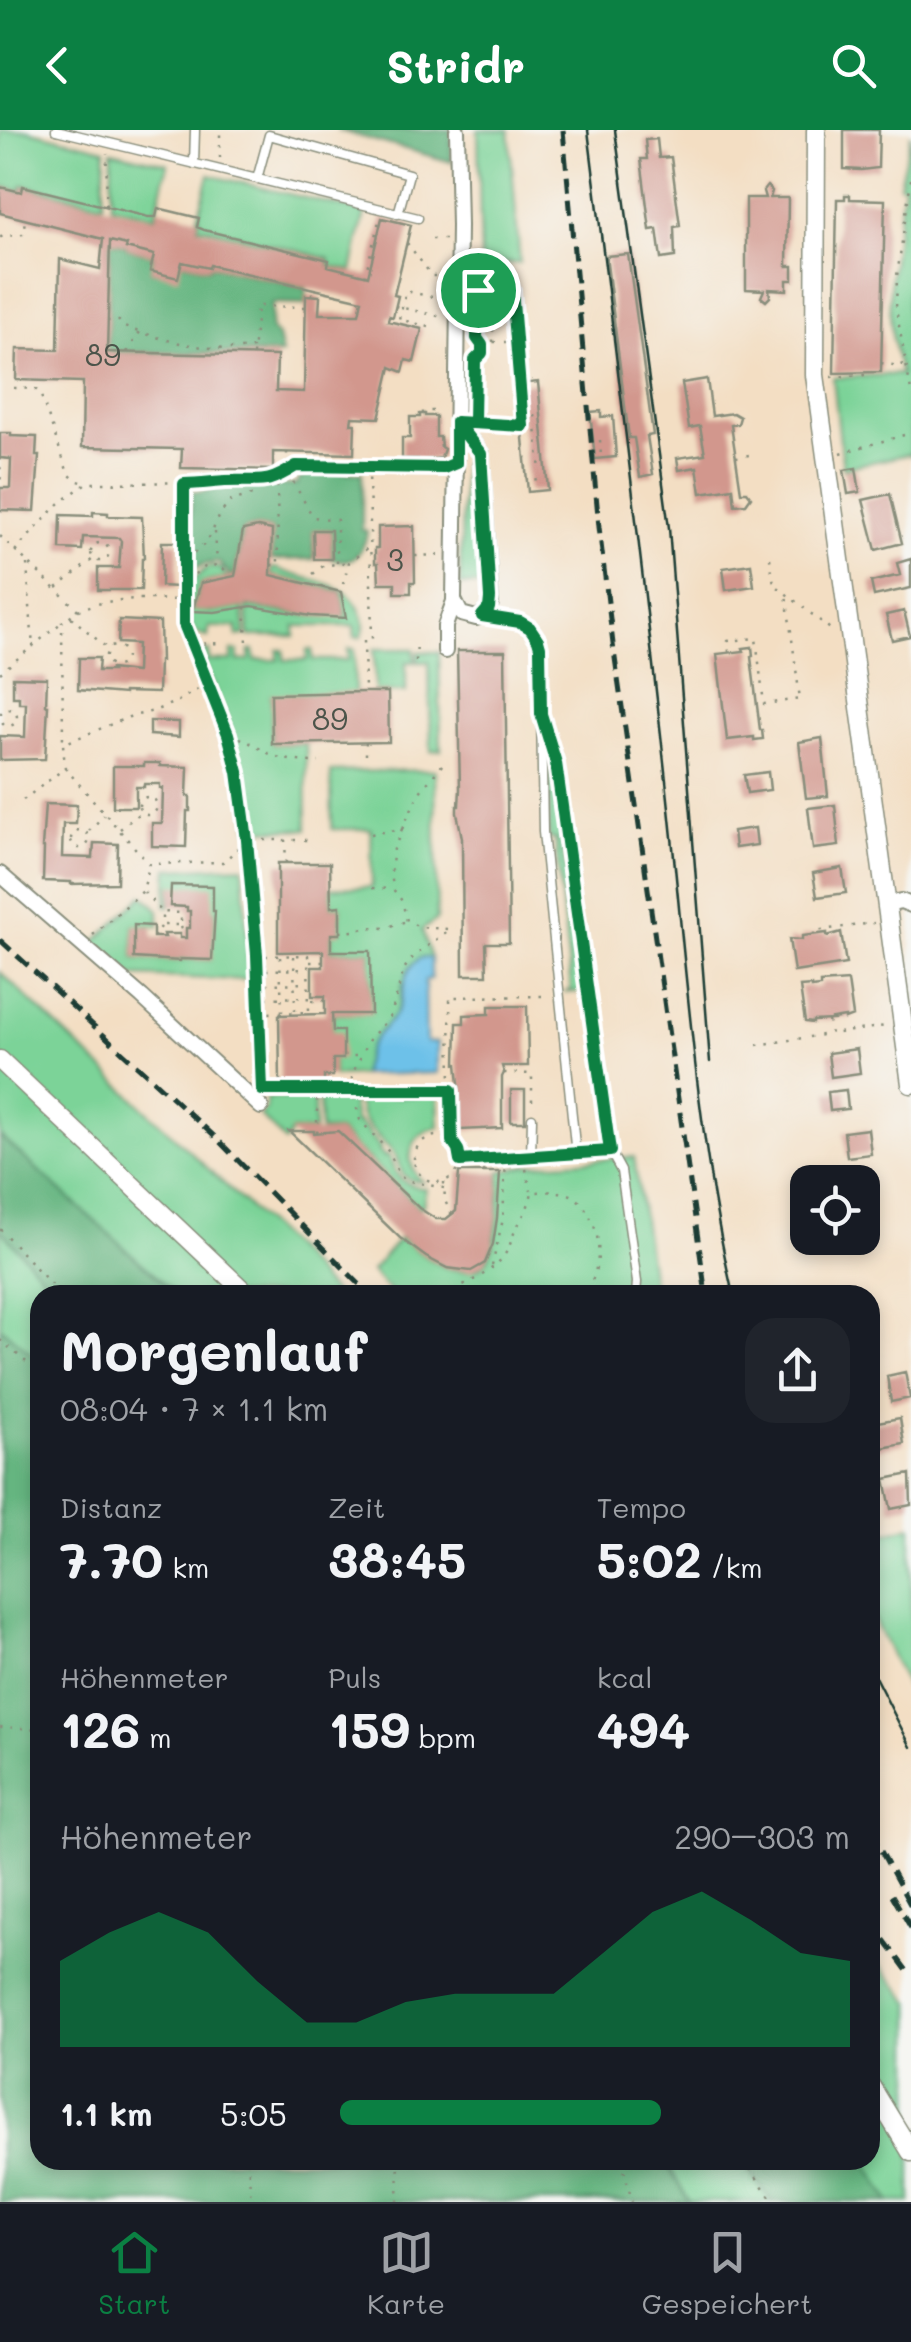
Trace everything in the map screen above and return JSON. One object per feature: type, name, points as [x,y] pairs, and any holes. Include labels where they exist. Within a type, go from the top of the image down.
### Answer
[{"type":"street","points":[[445,651],[445,626],[454,600],[457,130]]},
{"type":"street","points":[[816,130],[815,375],[911,1084]]},
{"type":"street","points":[[454,600],[461,614],[471,618],[482,616],[489,608],[490,598],[481,454],[457,416]]},
{"type":"street","points":[[0,874],[262,1107]]},
{"type":"street","points":[[886,904],[911,905]]},
{"type":"street","points":[[0,1060],[237,1285]]},
{"type":"street","points":[[880,2101],[911,2152]]},
{"type":"lane","points":[[56,130],[418,218]]},
{"type":"lane","points":[[194,164],[195,130]]},
{"type":"lane","points":[[257,179],[269,134],[409,174],[398,214]]},
{"type":"lane","points":[[482,616],[520,622],[534,632],[540,647],[543,832],[576,1154]]},
{"type":"lane","points":[[541,714],[556,763],[610,1151],[621,1172],[637,1285]]},
{"type":"lane","points":[[532,1118],[531,1158],[610,1151]]},
{"type":"path","points":[[220,130],[220,170]]},
{"type":"path","points":[[106,206],[107,142]]},
{"type":"path","points":[[911,179],[896,309],[911,391]]},
{"type":"path","points":[[366,276],[382,210]]},
{"type":"path","points":[[0,236],[22,234],[25,220]]},
{"type":"path","points":[[407,242],[432,276],[444,276]]},
{"type":"path","points":[[472,277],[478,290],[477,338],[482,345],[482,353],[475,360],[474,423],[536,426]]},
{"type":"path","points":[[478,290],[512,290],[528,480],[540,479]]},
{"type":"path","points":[[494,290],[494,342]]},
{"type":"path","points":[[429,326],[399,319],[406,291],[436,298]]},
{"type":"path","points":[[253,355],[257,306],[306,308]]},
{"type":"path","points":[[395,306],[441,317]]},
{"type":"path","points":[[107,321],[119,321],[124,327],[168,342],[206,348],[254,348]]},
{"type":"path","points":[[128,352],[140,332]]},
{"type":"path","points":[[480,342],[516,342]]},
{"type":"path","points":[[881,363],[906,363]]},
{"type":"path","points":[[833,377],[866,372]]},
{"type":"path","points":[[519,380],[532,380]]},
{"type":"path","points":[[14,388],[40,393],[68,473],[86,484],[261,482],[296,466],[444,468],[456,463]]},
{"type":"path","points":[[423,414],[457,416]]},
{"type":"path","points":[[535,416],[540,472]]},
{"type":"path","points":[[840,454],[911,433]]},
{"type":"path","points":[[600,440],[602,458]]},
{"type":"path","points":[[287,452],[287,472],[313,517],[337,520],[338,563]]},
{"type":"path","points":[[736,456],[756,454]]},
{"type":"path","points":[[422,461],[422,468]]},
{"type":"path","points":[[0,466],[0,480]]},
{"type":"path","points":[[368,467],[372,641]]},
{"type":"path","points":[[271,565],[278,565],[276,478]]},
{"type":"path","points":[[184,562],[206,542],[231,501],[252,495],[261,482]]},
{"type":"path","points":[[15,551],[58,504],[86,484]]},
{"type":"path","points":[[184,484],[184,624],[228,734],[238,772],[257,955],[262,1090],[451,1090]]},
{"type":"path","points":[[215,528],[217,565]]},
{"type":"path","points":[[0,536],[78,610]]},
{"type":"path","points":[[342,584],[350,562],[370,546]]},
{"type":"path","points":[[414,556],[455,555]]},
{"type":"path","points":[[56,589],[93,558]]},
{"type":"path","points":[[770,558],[774,584],[851,646]]},
{"type":"path","points":[[27,562],[33,648]]},
{"type":"path","points":[[313,574],[323,566],[350,562]]},
{"type":"path","points":[[184,582],[205,567],[217,565],[228,578]]},
{"type":"path","points":[[730,652],[728,641],[756,638],[764,704],[800,699],[786,594]]},
{"type":"path","points":[[0,673],[78,610],[120,598],[184,600]]},
{"type":"path","points":[[245,607],[247,643]]},
{"type":"path","points":[[70,616],[109,650]]},
{"type":"path","points":[[62,622],[65,768],[149,864]]},
{"type":"path","points":[[416,662],[417,641]]},
{"type":"path","points":[[364,642],[365,692]]},
{"type":"path","points":[[192,644],[221,643]]},
{"type":"path","points":[[63,744],[129,716],[178,701],[208,683]]},
{"type":"path","points":[[0,714],[2,707],[11,708],[16,711],[17,720],[8,726],[0,721]]},
{"type":"path","points":[[228,734],[282,758],[319,762]]},
{"type":"path","points":[[366,742],[366,761]]},
{"type":"path","points":[[406,920],[402,901],[393,889],[392,858],[420,793],[447,760]]},
{"type":"path","points":[[24,800],[65,768]]},
{"type":"path","points":[[119,830],[141,812]]},
{"type":"path","points":[[87,833],[104,814]]},
{"type":"path","points":[[372,834],[402,829]]},
{"type":"path","points":[[149,864],[222,862],[247,840],[307,840]]},
{"type":"path","points":[[286,840],[286,863]]},
{"type":"path","points":[[82,945],[143,891],[149,864]]},
{"type":"path","points":[[372,888],[393,889]]},
{"type":"path","points":[[143,891],[162,912],[162,926],[153,937]]},
{"type":"path","points":[[186,938],[180,926],[181,913],[187,907]]},
{"type":"path","points":[[162,912],[181,913]]},
{"type":"path","points":[[340,932],[384,928],[406,920],[419,927],[449,930],[414,956],[404,969],[391,1015],[368,1041],[352,1075],[360,1120],[389,1152],[404,1180],[444,1188]]},
{"type":"path","points":[[814,934],[872,924]]},
{"type":"path","points":[[162,926],[180,926]]},
{"type":"path","points":[[280,955],[282,1012]]},
{"type":"path","points":[[280,955],[308,955],[309,1012],[266,1013],[265,956],[280,955]]},
{"type":"path","points":[[294,955],[295,1012]]},
{"type":"path","points":[[308,962],[323,962]]},
{"type":"path","points":[[266,970],[308,969]]},
{"type":"path","points":[[266,984],[308,983]]},
{"type":"path","points":[[452,1141],[450,997],[560,996]]},
{"type":"path","points":[[266,998],[325,1001]]},
{"type":"path","points":[[828,1021],[830,1034]]},
{"type":"path","points":[[758,1045],[885,1026]]},
{"type":"path","points":[[343,1056],[361,1056]]},
{"type":"path","points":[[504,1074],[532,1074],[532,1118]]},
{"type":"path","points":[[328,1076],[329,1090]]},
{"type":"path","points":[[317,1090],[317,1133]]},
{"type":"path","points":[[441,1136],[452,1141],[460,1161],[456,1171],[444,1181],[431,1181],[420,1174],[414,1157],[428,1138],[441,1136]]},
{"type":"path","points":[[460,1161],[523,1158],[532,1192],[508,1250],[492,1268],[463,1285]]},
{"type":"path","points":[[492,1268],[506,1159]]},
{"type":"path","points":[[483,1172],[484,1160]]},
{"type":"path","points":[[444,1181],[444,1201],[452,1216]]},
{"type":"path","points":[[532,1192],[574,1196],[587,1210],[595,1227],[599,1256],[590,1285]]},
{"type":"path","points":[[0,1229],[52,1285]]},
{"type":"path","points":[[0,1340],[30,1365]]},
{"type":"path","points":[[0,1727],[30,1728]]},
{"type":"path","points":[[249,2170],[251,2202]]},
{"type":"path","points":[[398,2202],[399,2170]]},
{"type":"path","points":[[624,2170],[632,2202]]},
{"type":"path","points":[[751,2170],[774,2202]]},
{"type":"green space","points":[[0,130],[27,130],[105,149],[103,204],[23,185],[21,191],[0,186]]},
{"type":"green space","points":[[337,130],[451,130],[452,162]]},
{"type":"green space","points":[[478,130],[509,130],[520,263],[481,264]]},
{"type":"green space","points":[[911,134],[907,313],[911,343],[911,457],[910,454],[843,468],[833,378],[901,374],[894,349],[890,302],[904,185],[899,184]]},
{"type":"green space","points":[[112,151],[168,164],[155,216],[111,206]]},
{"type":"green space","points":[[209,175],[365,212],[352,271],[329,266],[330,259],[198,226]]},
{"type":"green space","points":[[110,241],[154,255],[151,271],[182,262],[209,268],[210,265],[306,288],[306,304],[272,303],[271,330],[278,337],[282,354],[107,352]]},
{"type":"green space","points":[[472,462],[484,585],[460,585],[463,464]]},
{"type":"green space","points":[[314,472],[362,473],[362,530],[367,531],[359,553],[345,561],[332,559],[330,530],[313,531],[314,559],[271,560],[272,530],[257,527],[243,530],[235,576],[229,577],[218,562],[190,571],[191,492],[230,484],[296,485],[299,479]]},
{"type":"green space","points":[[215,567],[227,578],[201,583],[192,610],[215,612],[243,607],[245,636],[237,636],[237,627],[209,627],[208,637],[193,630],[190,624],[190,583],[207,568]]},
{"type":"green space","points":[[271,569],[346,593],[362,616],[361,637],[355,637],[354,626],[295,626],[295,636],[249,636],[247,607],[346,617],[341,592],[271,575]]},
{"type":"green space","points":[[348,649],[354,649],[355,693],[271,695],[272,744],[306,744],[307,829],[250,830],[231,733],[200,651],[209,651],[209,661],[232,661],[232,651],[238,651],[238,661],[249,660],[250,651],[254,651],[255,660],[278,660],[278,650],[284,650],[284,660],[307,660],[307,650],[312,650],[313,660],[348,660]]},
{"type":"green space","points":[[374,649],[414,649],[415,662],[406,662],[406,692],[375,692]]},
{"type":"green space","points":[[418,652],[439,652],[441,750],[431,751],[429,662],[418,662]]},
{"type":"green space","points":[[435,770],[437,919],[422,930],[431,958],[419,958],[402,986],[400,1004],[392,1021],[374,1040],[361,1075],[333,1076],[332,1014],[370,1013],[370,951],[331,951],[331,934],[340,932],[340,907],[331,907],[330,888],[372,887],[371,829],[332,829],[331,772]]},
{"type":"green space","points":[[549,770],[583,992],[566,992],[571,989],[555,839],[549,839]]},
{"type":"green space","points":[[243,866],[250,980],[129,976],[93,944],[143,895],[159,910],[159,926],[134,926],[134,958],[211,960],[215,912],[171,885],[170,906],[166,906],[168,869]]},
{"type":"green space","points":[[0,972],[293,1249],[326,1285],[30,1285],[30,1352],[0,1327]]},
{"type":"green space","points":[[362,1096],[438,1096],[439,1127],[421,1135],[410,1158],[423,1182],[404,1175],[395,1155],[365,1122],[358,1101]]},
{"type":"green space","points":[[314,1097],[314,1131],[292,1131],[285,1142],[260,1115],[266,1109],[266,1098]]},
{"type":"green space","points":[[319,1097],[351,1100],[356,1124],[385,1157],[388,1155],[397,1175],[426,1189],[423,1206],[419,1208],[338,1131],[320,1131]]},
{"type":"green space","points":[[0,1136],[166,1285],[50,1285],[0,1229]]},
{"type":"green space","points":[[634,1157],[653,1285],[384,1285],[371,1271],[400,1238],[447,1268],[476,1269],[484,1264],[497,1221],[500,1172],[528,1165]]},
{"type":"green space","points":[[0,1327],[30,1352],[30,2170],[671,2170],[689,2202],[0,2202]]},
{"type":"green space","points":[[911,1526],[911,1696],[880,1632],[880,1535]]},
{"type":"green space","points":[[880,1965],[911,2003],[911,2202],[689,2202],[671,2170],[880,2170]]},
{"type":"green space","points":[[748,2170],[871,2170],[890,2202],[772,2202]]},
{"type":"water","points":[[420,958],[431,958],[431,979],[425,980],[426,1042],[437,1043],[437,1073],[361,1075],[370,1047],[397,1012],[407,974]]},
{"type":"building","points":[[844,130],[879,130],[878,168],[844,169]]},
{"type":"building","points":[[657,139],[659,158],[671,157],[680,226],[674,227],[675,257],[661,259],[657,229],[650,230],[641,159],[647,159],[645,140]]},
{"type":"building","points":[[23,186],[148,217],[156,217],[158,208],[199,218],[197,227],[204,230],[329,260],[328,266],[368,276],[382,218],[411,225],[394,295],[398,296],[393,317],[389,316],[388,321],[422,329],[414,362],[406,360],[403,372],[391,367],[379,418],[352,417],[354,454],[273,452],[273,470],[181,468],[182,449],[82,447],[83,382],[16,380],[17,349],[58,350],[60,259],[100,269],[103,239],[0,213],[0,187],[22,192]],"holes":[[[110,241],[127,245],[126,248],[154,255],[150,271],[178,278],[182,262],[209,268],[210,265],[362,300],[359,314],[319,314],[320,296],[306,295],[304,392],[276,391],[277,356],[107,352]]]},
{"type":"building","points":[[767,186],[772,191],[770,198],[788,198],[787,266],[793,266],[793,280],[787,280],[787,290],[769,289],[766,301],[761,297],[764,290],[746,289],[746,198],[765,198],[763,191]]},
{"type":"building","points":[[845,195],[850,195],[850,199],[885,200],[881,372],[834,373],[837,199],[845,199]]},
{"type":"building","points":[[628,254],[653,435],[647,436],[653,474],[640,477],[634,438],[629,438],[606,256]]},
{"type":"building","points":[[707,379],[712,416],[733,413],[740,417],[738,424],[731,425],[741,492],[751,497],[746,504],[735,505],[733,488],[701,493],[697,467],[679,470],[677,458],[705,454],[700,426],[689,428],[682,383]]},
{"type":"building","points":[[538,382],[548,490],[528,492],[518,384]]},
{"type":"building","points":[[601,411],[601,417],[613,416],[616,457],[595,459],[590,412]]},
{"type":"building","points":[[436,416],[436,437],[440,437],[444,449],[441,458],[402,459],[402,438],[410,438],[410,417]]},
{"type":"building","points":[[0,433],[37,437],[35,511],[0,510],[0,488],[10,488],[11,459],[0,458]]},
{"type":"building","points":[[856,468],[860,492],[848,494],[844,470]]},
{"type":"building","points":[[890,494],[902,543],[876,550],[863,500]]},
{"type":"building","points":[[93,512],[142,517],[141,590],[98,590],[98,568],[119,568],[119,538],[83,537],[82,550],[60,549],[61,515],[93,516]]},
{"type":"building","points":[[414,526],[415,582],[411,582],[411,593],[395,593],[395,583],[379,583],[375,563],[378,527]]},
{"type":"building","points":[[243,530],[272,530],[271,575],[341,592],[346,618],[252,606],[192,611],[201,583],[235,576]]},
{"type":"building","points":[[313,530],[331,530],[332,559],[314,559]]},
{"type":"building","points":[[162,542],[178,542],[177,587],[161,586]]},
{"type":"building","points":[[911,559],[911,588],[874,596],[871,582],[900,575],[897,563]]},
{"type":"building","points":[[751,564],[754,586],[726,590],[723,568]]},
{"type":"building","points":[[904,611],[910,636],[892,640],[886,615]]},
{"type":"building","points":[[119,620],[160,622],[158,693],[78,690],[79,658],[99,658],[98,671],[136,672],[137,644],[118,643]]},
{"type":"building","points":[[752,647],[763,739],[727,740],[717,654]]},
{"type":"building","points":[[457,651],[505,651],[509,943],[486,943],[487,975],[463,975]]},
{"type":"building","points":[[13,677],[47,678],[45,759],[0,760],[0,736],[25,737],[26,703],[13,697]]},
{"type":"building","points":[[388,692],[389,742],[272,744],[271,694]]},
{"type":"building","points":[[150,721],[179,722],[179,737],[150,735]]},
{"type":"building","points":[[822,738],[828,796],[806,798],[799,742]]},
{"type":"building","points":[[144,763],[188,767],[190,811],[186,847],[152,846],[152,823],[162,823],[160,784],[136,787],[136,807],[113,807],[113,766]]},
{"type":"building","points":[[768,772],[770,790],[747,793],[744,775]]},
{"type":"building","points":[[45,804],[77,805],[76,824],[63,824],[62,857],[93,858],[94,843],[118,844],[117,883],[43,881]]},
{"type":"building","points":[[835,805],[839,846],[813,849],[808,808]]},
{"type":"building","points":[[755,828],[757,845],[735,848],[733,831]]},
{"type":"building","points":[[278,863],[330,863],[331,907],[340,906],[340,934],[331,934],[331,951],[370,951],[371,1014],[332,1014],[333,1031],[343,1031],[343,1059],[333,1059],[333,1076],[324,1076],[324,1083],[280,1083],[279,1015],[325,1014],[325,996],[312,996],[312,967],[323,967],[323,951],[278,952]]},
{"type":"building","points":[[842,868],[846,893],[817,897],[813,873]]},
{"type":"building","points":[[171,885],[213,886],[212,960],[134,958],[134,925],[153,926],[153,937],[180,934],[180,938],[186,938],[190,911],[187,907],[170,906]]},
{"type":"building","points":[[841,932],[846,964],[794,972],[789,939]]},
{"type":"building","points":[[848,981],[853,1016],[805,1022],[800,987]]},
{"type":"building","points":[[489,1006],[527,1006],[528,1066],[502,1066],[502,1128],[460,1130],[457,1023],[464,1023],[464,1015],[489,1014]]},
{"type":"building","points":[[857,1049],[860,1073],[831,1077],[828,1053]]},
{"type":"building","points":[[511,1090],[525,1090],[525,1122],[511,1122]]},
{"type":"building","points":[[846,1090],[848,1109],[830,1111],[828,1092]]},
{"type":"building","points":[[868,1129],[871,1154],[847,1157],[844,1132]]},
{"type":"building","points":[[289,1131],[338,1131],[419,1208],[436,1219],[446,1219],[456,1211],[459,1172],[500,1172],[493,1244],[485,1263],[471,1271],[447,1268],[426,1257],[400,1238]]},
{"type":"building","points":[[905,1372],[910,1398],[891,1402],[887,1376]]},
{"type":"building","points":[[900,1418],[904,1444],[880,1448],[880,1422]]},
{"type":"building","points":[[910,1474],[911,1505],[891,1509],[885,1479]]},
{"type":"tram line","points":[[588,130],[649,632],[693,1048],[731,1285]]},
{"type":"tram line","points":[[615,130],[669,528],[710,1062]]},
{"type":"tram line","points":[[880,1687],[911,1747]]},
{"type":"railway","points":[[563,130],[613,644],[705,1285]]},
{"type":"railway","points":[[0,940],[215,1137],[360,1285]]},
{"type":"railway","points":[[880,1849],[911,1906]]},
{"type":"railway","points":[[892,1895],[911,1928]]},
{"type":"railway","points":[[880,1934],[911,1976]]},
{"type":"route","points":[[478,290],[477,338],[482,353],[475,360],[474,423],[456,422],[456,463],[444,468],[296,466],[261,482],[184,484],[184,624],[228,734],[238,772],[257,955],[262,1090],[451,1090],[452,1141],[460,1161],[610,1151],[556,763],[541,714],[540,647],[534,632],[520,622],[482,616],[489,608],[490,598],[481,454],[456,422],[523,426],[512,290],[478,290]]}]
